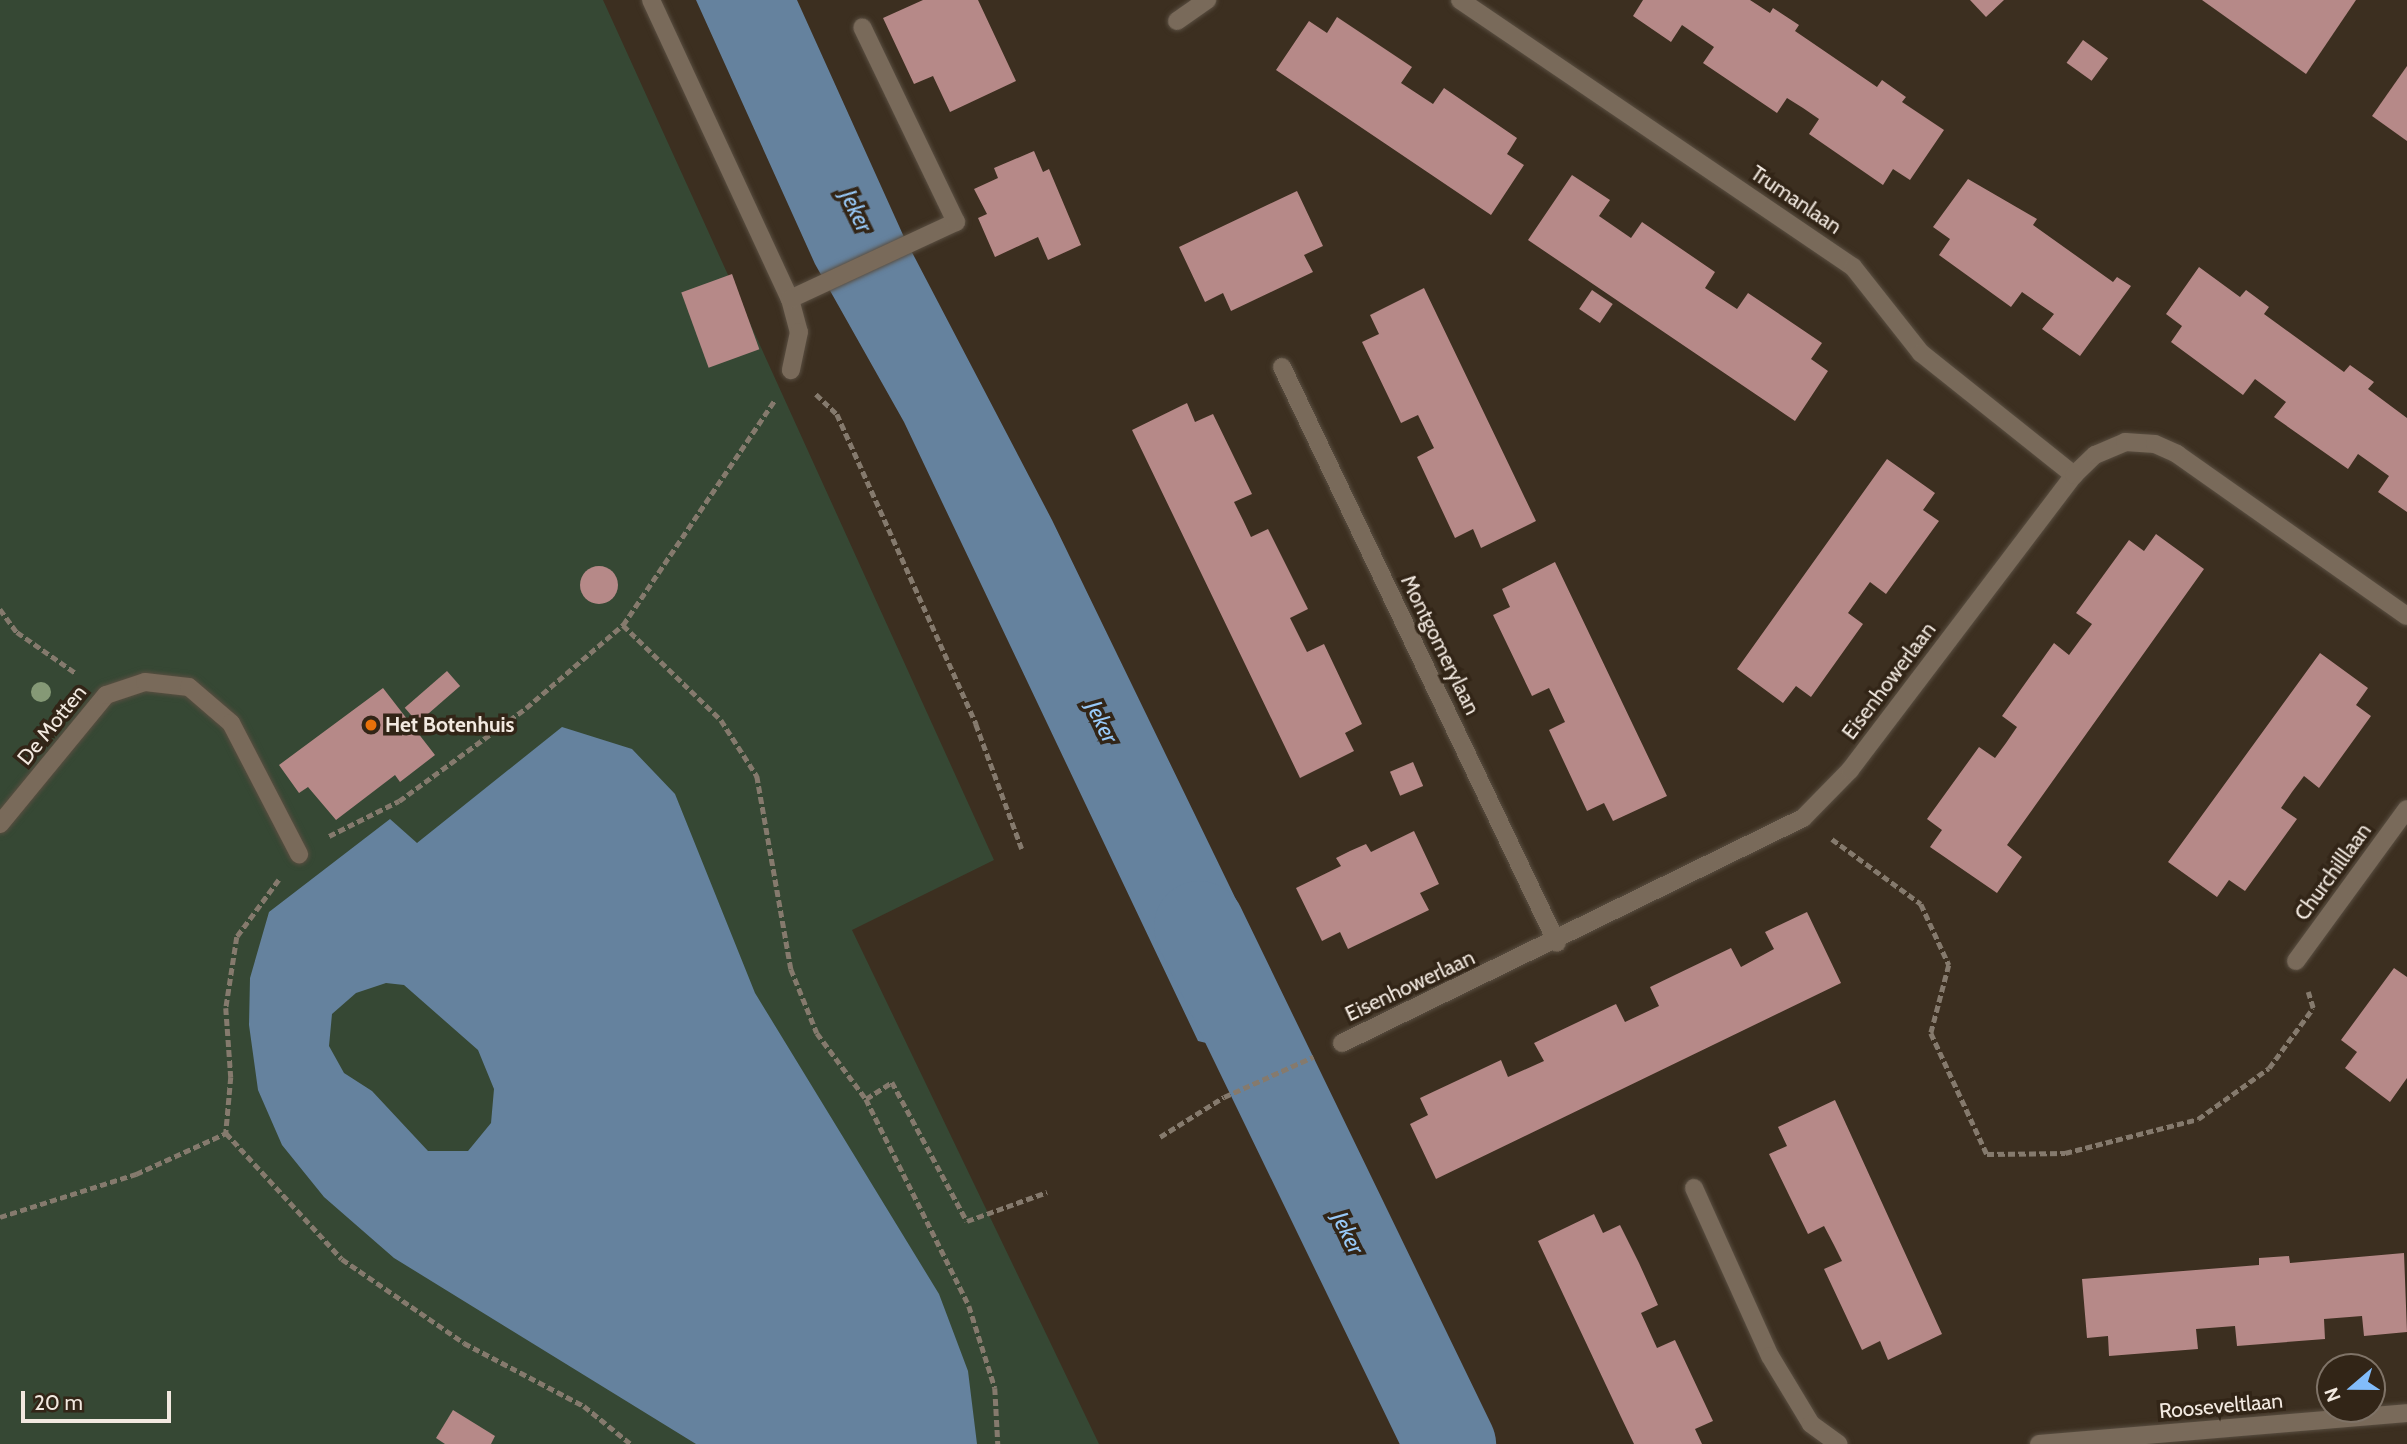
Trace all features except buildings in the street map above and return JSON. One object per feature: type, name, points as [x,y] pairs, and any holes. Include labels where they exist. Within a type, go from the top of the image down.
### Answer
[{"type":"street","points":[[651,0],[790,299],[799,332],[791,370]]},
{"type":"street","points":[[1177,22],[1207,0]]},
{"type":"street","name":"Trumanlaan","points":[[1460,0],[1853,267],[1921,353],[2074,475]]},
{"type":"street","points":[[790,299],[956,222],[862,27]]},
{"type":"street","name":"Montgomerylaan","points":[[1282,367],[1558,943]]},
{"type":"street","name":"Eisenhowerlaan","points":[[1342,1044],[1558,943],[1803,818],[1850,769],[2074,475],[2095,455],[2125,442],[2155,444],[2407,616]]},
{"type":"street","points":[[106,695],[145,682],[189,687],[231,723],[299,854]]},
{"type":"street","name":"De Motten","points":[[0,824],[106,695]]},
{"type":"street","name":"Churchilllaan","points":[[2296,961],[2407,810]]},
{"type":"street","points":[[1694,1188],[1770,1356],[1811,1424],[1839,1444]]},
{"type":"street","name":"Rooseveltlaan","points":[[2039,1444],[2407,1413]]},
{"type":"path","points":[[631,1444],[584,1406],[464,1343],[342,1259],[226,1133],[231,1077],[226,1008],[237,937],[299,854],[399,801],[526,708],[623,625],[791,370],[837,414],[976,724],[1022,849]]},
{"type":"path","name":"De Motten","points":[[0,609],[17,632],[106,695]]},
{"type":"path","points":[[623,625],[721,720],[757,776],[791,969],[817,1033],[866,1099],[969,1306],[995,1388],[998,1444]]},
{"type":"path","points":[[1803,818],[1921,904],[1949,965],[1931,1033],[1987,1154],[2066,1153],[2198,1119],[2269,1068],[2313,1008],[2296,961]]},
{"type":"path","points":[[1160,1137],[1224,1097],[1342,1044]]},
{"type":"path","points":[[866,1099],[892,1082],[967,1221],[1047,1192]]},
{"type":"path","points":[[0,1217],[136,1174],[226,1133]]},
{"type":"green space","points":[[0,0],[603,0],[994,860],[852,930],[1099,1444],[0,1444]]},
{"type":"water","points":[[696,0],[797,0],[904,237],[1052,520],[1294,1019],[1235,1050],[1198,1041],[904,422],[815,264]]},
{"type":"water","points":[[562,727],[632,749],[675,794],[755,993],[939,1294],[968,1371],[977,1444],[696,1444],[394,1258],[324,1197],[282,1145],[258,1090],[249,1025],[250,978],[269,912],[390,819],[417,843]],"holes":[[[386,983],[404,985],[478,1050],[494,1089],[491,1123],[468,1151],[428,1151],[372,1091],[344,1073],[329,1046],[332,1014],[356,993]]]},
{"type":"water","points":[[1327,1097],[1496,1444],[1406,1444],[1254,1133]]},
{"type":"waterway","name":"Jeker","points":[[1199,926],[1450,1444]]},
{"type":"place","name":"Het Botenhuis","points":[[371,725]]}]
